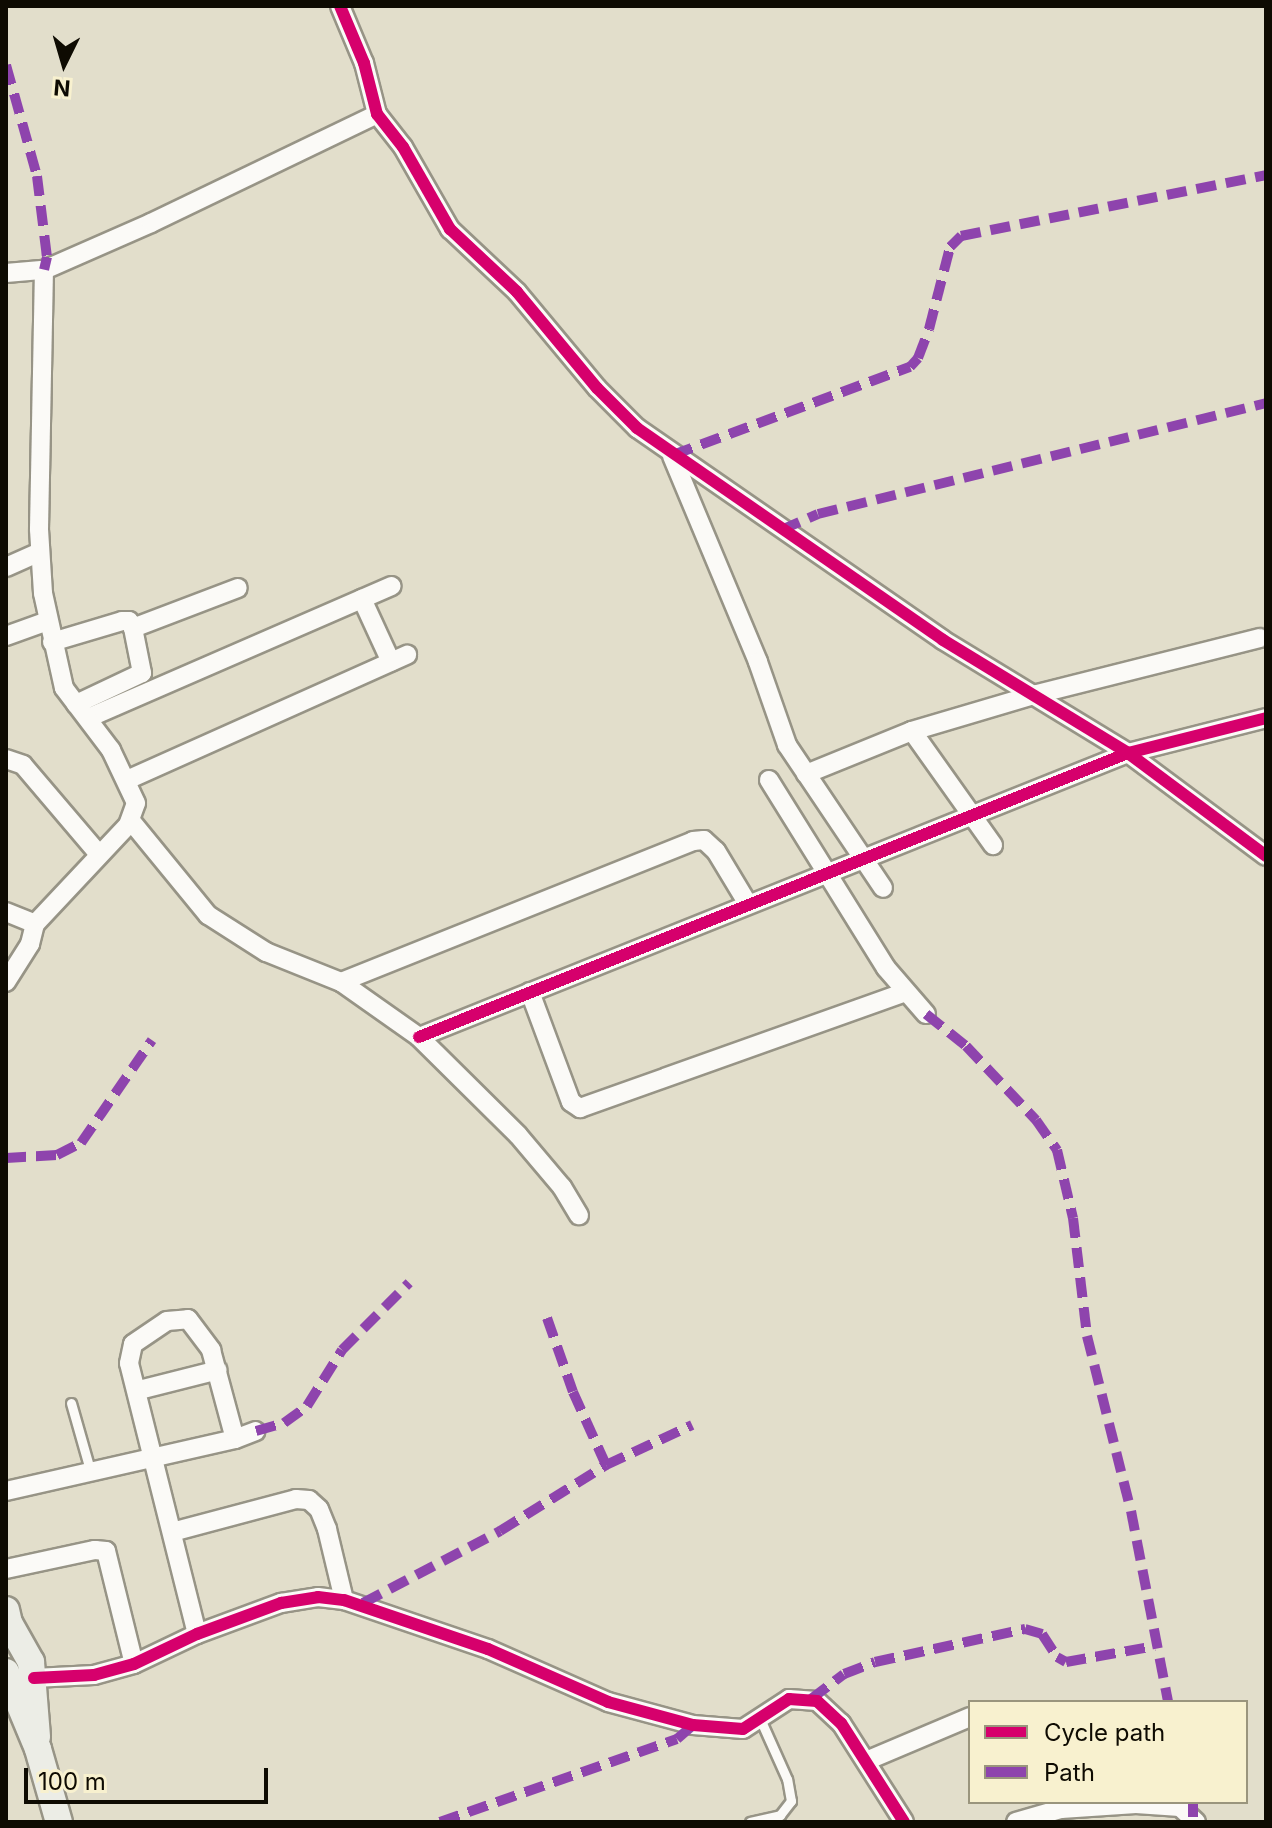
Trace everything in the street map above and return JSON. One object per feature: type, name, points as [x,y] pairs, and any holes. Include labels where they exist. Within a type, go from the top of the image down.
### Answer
[{"type":"street","points":[[340,6],[364,63],[377,114],[403,147],[450,229],[517,292],[617,408],[672,456],[943,640],[1037,694],[1128,753],[1266,856]]},
{"type":"street","points":[[6,273],[44,270],[151,223],[377,114]]},
{"type":"street","points":[[6,982],[30,944],[35,924],[131,821],[136,803],[111,750],[58,675],[48,621],[39,552],[44,270]]},
{"type":"street","points":[[672,456],[758,662],[787,745],[883,888]]},
{"type":"street","points":[[6,567],[39,552]]},
{"type":"street","points":[[82,711],[391,586]]},
{"type":"street","points":[[133,628],[238,588]]},
{"type":"street","points":[[127,780],[399,659],[362,599]]},
{"type":"street","points":[[6,636],[48,621]]},
{"type":"street","points":[[52,642],[122,621],[129,621],[133,628],[142,673],[82,711]]},
{"type":"street","points":[[806,774],[912,731],[1037,694],[1260,638]]},
{"type":"street","points":[[419,1037],[1128,753],[1266,718]]},
{"type":"street","points":[[912,731],[993,845]]},
{"type":"street","points":[[6,759],[23,765],[98,853]]},
{"type":"street","points":[[769,780],[886,968],[926,1014]]},
{"type":"street","points":[[131,821],[208,915],[266,952],[341,982],[419,1037],[518,1135],[562,1187],[579,1215]]},
{"type":"street","points":[[341,982],[693,841],[704,840],[716,851],[748,904]]},
{"type":"street","points":[[6,912],[35,924]]},
{"type":"street","points":[[530,992],[571,1102],[580,1108],[905,992]]},
{"type":"street","points":[[197,1634],[139,1390],[129,1360],[131,1348],[148,1333],[175,1318],[188,1319],[197,1327],[218,1370],[235,1439]]},
{"type":"street","points":[[139,1390],[218,1370]]},
{"type":"street","points":[[6,1491],[155,1459],[256,1431]]},
{"type":"street","points":[[172,1532],[296,1499],[309,1500],[322,1515],[336,1559],[344,1600]]},
{"type":"street","points":[[6,1569],[95,1550],[106,1551],[110,1555],[134,1664]]},
{"type":"street","points":[[34,1678],[94,1675],[134,1664],[197,1634],[281,1603],[318,1597],[344,1600],[476,1644],[608,1702],[713,1729],[743,1729],[761,1721],[789,1699],[817,1701],[841,1723],[904,1822]]},
{"type":"street","points":[[7,1622],[27,1653],[34,1678],[38,1749]]},
{"type":"street","points":[[6,1677],[38,1749],[59,1822]]},
{"type":"street","points":[[866,1761],[968,1718]]},
{"type":"street","points":[[1016,1822],[1061,1809],[1136,1804],[1180,1807],[1196,1822]]},
{"type":"lane","points":[[71,1403],[91,1473]]},
{"type":"lane","points":[[750,1822],[780,1815],[791,1801],[787,1779],[761,1721]]},
{"type":"marked path","points":[[6,65],[37,176],[47,257],[44,270]]},
{"type":"marked path","points":[[673,455],[910,367],[918,358],[929,329],[950,247],[961,236],[1266,175]]},
{"type":"marked path","points":[[781,530],[818,514],[1266,403]]},
{"type":"marked path","points":[[926,1014],[966,1046],[1036,1120],[1057,1150],[1073,1218],[1087,1336],[1131,1511],[1168,1700]]},
{"type":"marked path","points":[[6,1158],[57,1155],[81,1143],[152,1040]]},
{"type":"marked path","points":[[256,1431],[284,1423],[307,1406],[342,1350],[409,1283]]},
{"type":"marked path","points":[[547,1318],[573,1392],[606,1465]]},
{"type":"marked path","points":[[363,1603],[500,1531],[606,1465],[692,1425]]},
{"type":"marked path","points":[[811,1699],[844,1674],[875,1662],[1025,1629],[1042,1634],[1057,1657],[1066,1662],[1155,1646]]},
{"type":"marked path","points":[[440,1822],[677,1739],[693,1725]]},
{"type":"marked path","points":[[1193,1804],[1193,1817]]},
{"type":"cycle path","points":[[340,6],[364,63],[377,114],[403,147],[450,229],[517,292],[597,388],[637,428],[943,640],[1128,753],[1266,856]]},
{"type":"cycle path","points":[[419,1037],[1128,753],[1266,718]]},
{"type":"cycle path","points":[[34,1678],[94,1675],[134,1664],[197,1634],[281,1603],[318,1597],[344,1600],[488,1649],[608,1702],[693,1725],[743,1729],[789,1699],[817,1701],[841,1723],[904,1822]]}]
